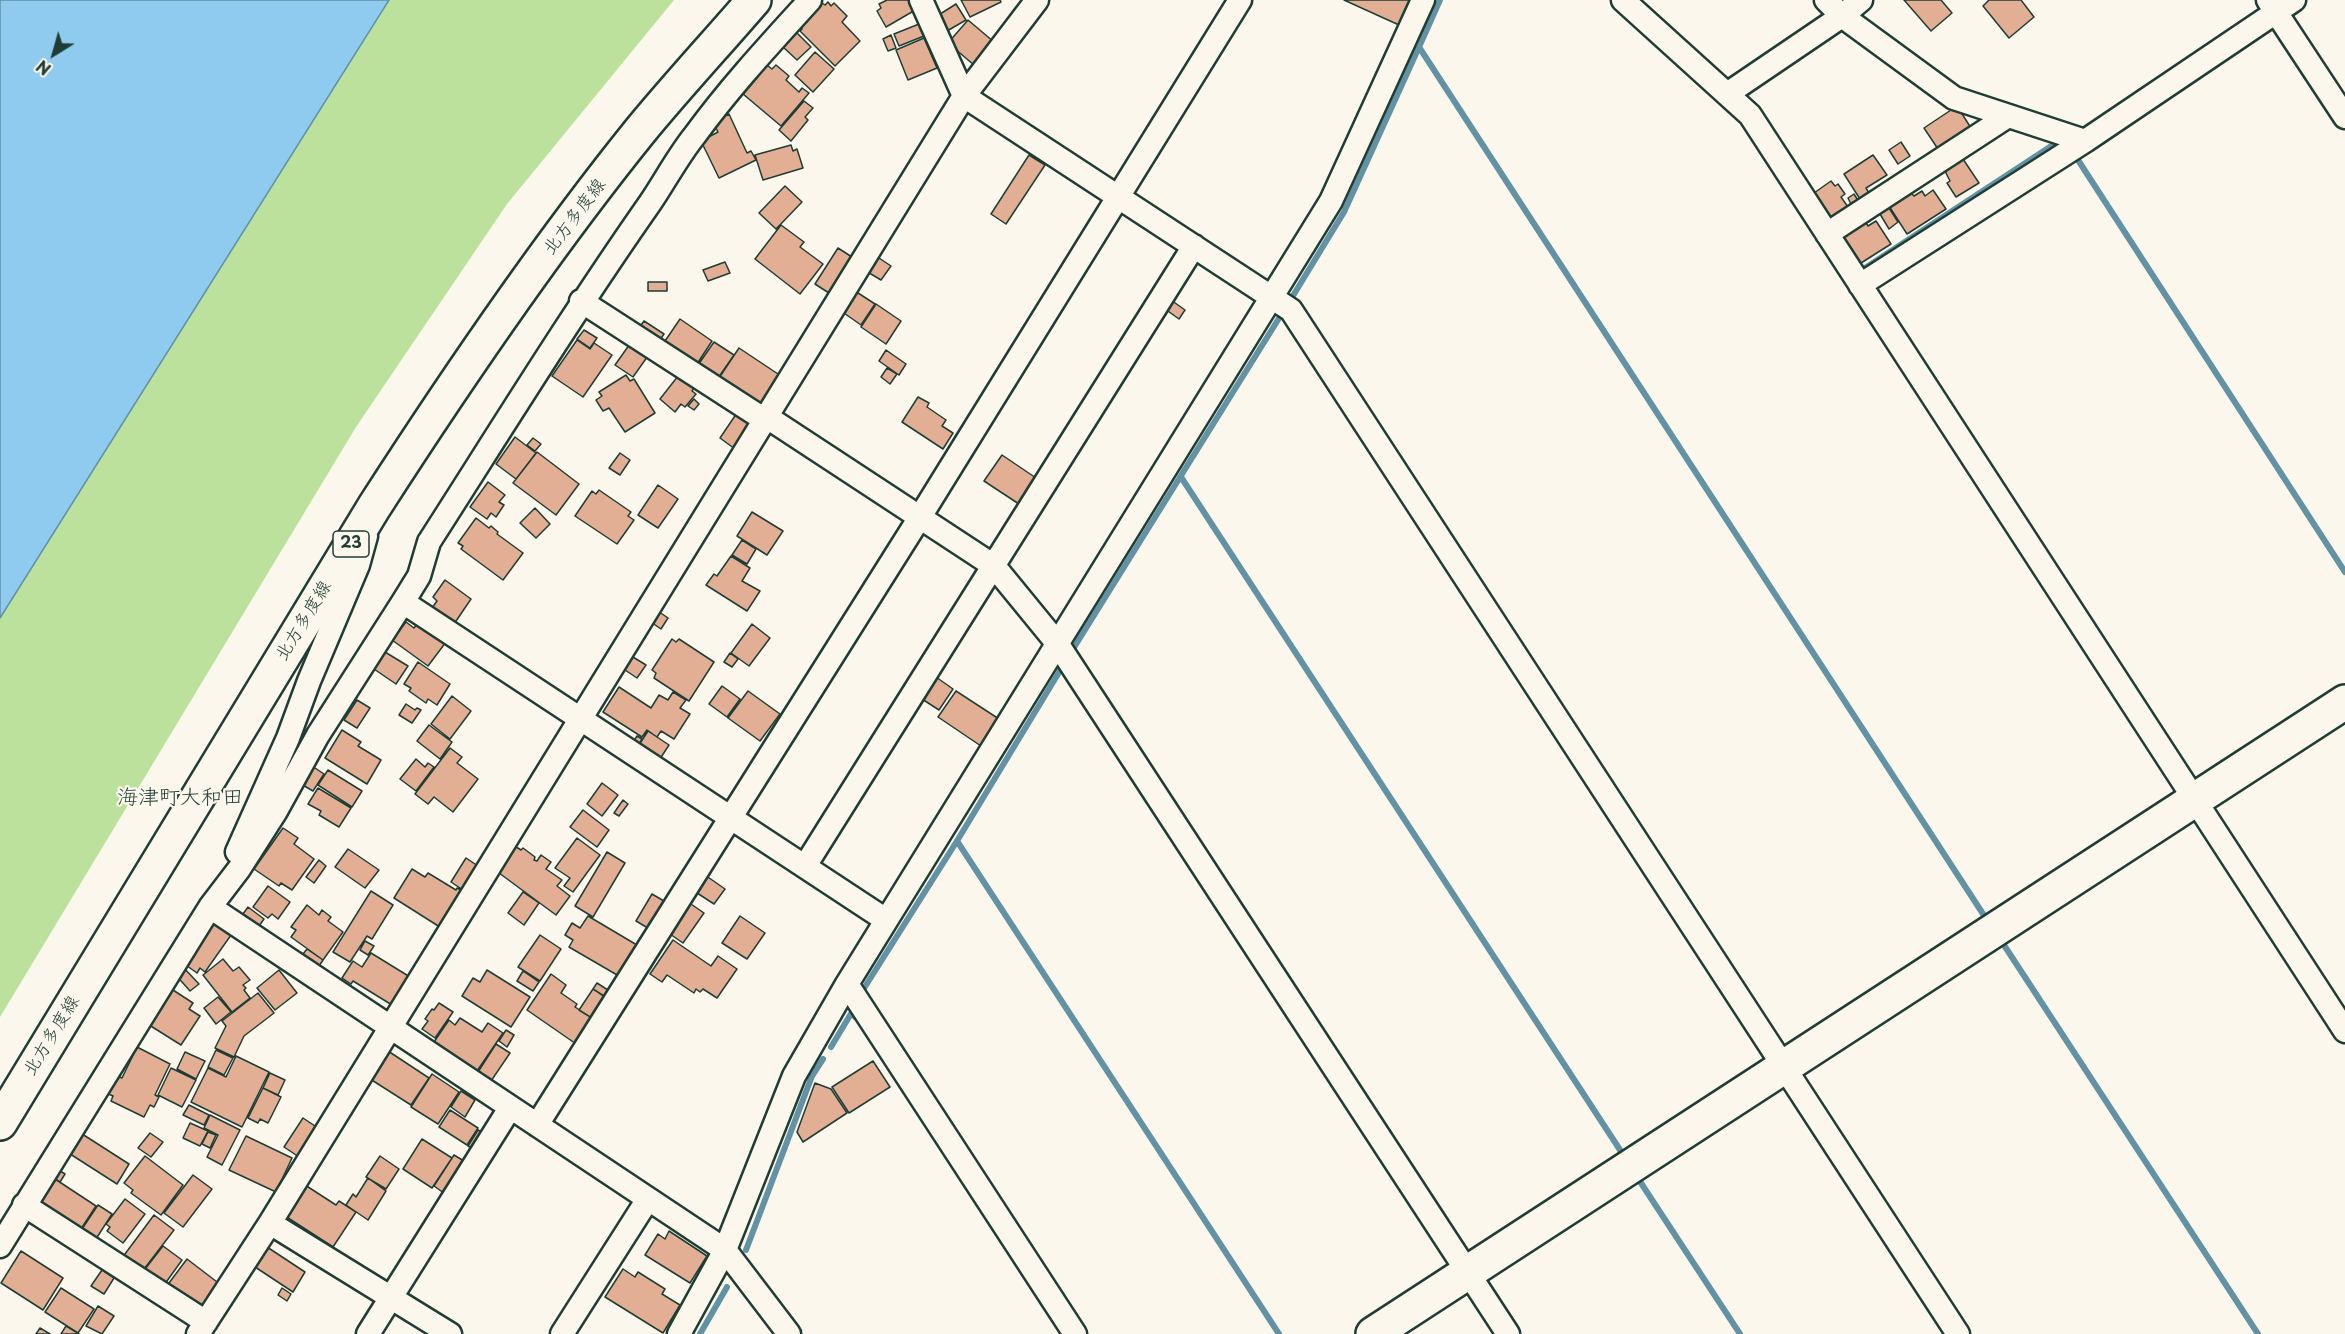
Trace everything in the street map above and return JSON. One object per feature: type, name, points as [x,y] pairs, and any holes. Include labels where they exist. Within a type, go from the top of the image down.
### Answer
[{"type":"main road","name":"北方多度線","points":[[0,1123],[374,507],[471,361],[569,224],[640,131],[754,0]]},
{"type":"main road","points":[[1372,1334],[2345,702]]},
{"type":"street","points":[[0,1246],[210,908],[239,869],[276,811],[318,735],[419,576],[429,542],[557,343],[581,301],[666,180],[693,137],[744,72],[810,0]]},
{"type":"street","points":[[921,0],[964,96],[1291,310],[1958,1334]]},
{"type":"street","points":[[24,1205],[202,1328],[270,1223],[964,96],[1037,0]]},
{"type":"street","points":[[537,1125],[920,517],[1240,0]]},
{"type":"street","points":[[679,1334],[724,1250],[794,1076],[886,920],[1331,201],[1423,0]]},
{"type":"street","points":[[1623,0],[1750,116],[2345,1031]]},
{"type":"street","points":[[1826,0],[1842,16],[1954,98],[2085,141]]},
{"type":"street","points":[[1727,94],[1842,16],[1861,0]]},
{"type":"street","points":[[1860,285],[2085,141],[2279,4],[2345,117]]},
{"type":"street","points":[[1827,234],[2008,116]]},
{"type":"street","points":[[804,866],[1194,246]]},
{"type":"street","points":[[581,301],[994,566],[1057,643],[1508,1334]]},
{"type":"street","points":[[210,908],[288,738],[309,681],[358,565],[374,507]]},
{"type":"street","points":[[403,602],[886,920]]},
{"type":"street","points":[[210,908],[724,1250],[789,1334]]},
{"type":"street","points":[[847,984],[1075,1334]]},
{"type":"street","points":[[368,1334],[510,1108]]},
{"type":"street","points":[[562,1334],[648,1199]]},
{"type":"street","points":[[270,1223],[450,1334]]},
{"type":"green space","points":[[389,0],[674,0],[507,204],[356,427],[0,1017],[0,618]]},
{"type":"water","points":[[0,0],[389,0],[0,618]]},
{"type":"building","points":[[887,0],[911,0],[917,9],[886,27],[877,11],[881,8],[879,4]]},
{"type":"building","points":[[961,0],[1000,0],[1001,2],[970,17]]},
{"type":"building","points":[[1344,0],[1410,0],[1399,25]]},
{"type":"building","points":[[1904,0],[1941,0],[1952,13],[1931,31]]},
{"type":"building","points":[[1989,0],[2021,0],[2034,17],[2009,38],[1983,6]]},
{"type":"building","points":[[828,2],[831,6],[834,3],[847,16],[842,22],[860,41],[835,66],[800,31],[802,29],[799,26],[822,3],[825,5]]},
{"type":"building","points":[[956,4],[966,20],[947,31],[937,16]]},
{"type":"building","points":[[968,20],[994,42],[974,65],[948,43]]},
{"type":"building","points":[[924,22],[929,34],[899,46],[894,34]]},
{"type":"building","points":[[796,32],[811,47],[797,60],[782,46]]},
{"type":"building","points":[[891,35],[896,48],[888,51],[883,39]]},
{"type":"building","points":[[924,38],[937,68],[908,80],[896,50]]},
{"type":"building","points":[[815,52],[834,69],[813,92],[795,75]]},
{"type":"building","points":[[767,65],[772,69],[776,65],[789,76],[786,80],[799,92],[802,88],[809,93],[781,126],[743,94]]},
{"type":"building","points":[[804,101],[813,108],[805,117],[808,120],[791,141],[779,130]]},
{"type":"building","points":[[1957,106],[1971,128],[1938,149],[1924,128]]},
{"type":"building","points":[[729,114],[747,153],[751,151],[756,160],[719,178],[701,141],[718,132],[713,122]]},
{"type":"building","points":[[1901,142],[1910,156],[1898,164],[1889,150]]},
{"type":"building","points":[[791,145],[793,151],[797,149],[803,168],[763,180],[755,155]]},
{"type":"building","points":[[1029,155],[1045,165],[1006,224],[991,214]]},
{"type":"building","points":[[1873,155],[1887,175],[1866,188],[1869,193],[1860,199],[1844,174]]},
{"type":"building","points":[[1963,159],[1979,183],[1956,197],[1947,183],[1950,181],[1945,171]]},
{"type":"building","points":[[1831,181],[1835,186],[1838,184],[1845,194],[1841,197],[1848,207],[1830,219],[1814,193]]},
{"type":"building","points":[[785,186],[802,202],[776,229],[759,213]]},
{"type":"building","points":[[1933,190],[1946,209],[1907,234],[1889,206],[1910,192],[1914,196],[1922,191],[1925,196]]},
{"type":"building","points":[[1854,194],[1859,202],[1852,206],[1848,198]]},
{"type":"building","points":[[1889,208],[1898,222],[1889,229],[1880,214]]},
{"type":"building","points":[[1865,221],[1868,226],[1876,221],[1891,244],[1861,263],[1843,236]]},
{"type":"building","points":[[781,225],[804,242],[800,247],[823,264],[800,294],[755,259]]},
{"type":"building","points":[[838,248],[855,259],[832,295],[815,284]]},
{"type":"building","points":[[876,256],[891,266],[881,280],[866,271]]},
{"type":"building","points":[[725,262],[730,273],[708,281],[703,270]]},
{"type":"building","points":[[648,282],[667,282],[667,291],[648,291]]},
{"type":"building","points":[[855,291],[875,304],[861,325],[841,311]]},
{"type":"building","points":[[1171,300],[1185,310],[1179,319],[1165,309]]},
{"type":"building","points":[[876,304],[901,321],[886,344],[861,327]]},
{"type":"building","points":[[680,319],[712,341],[695,367],[663,344]]},
{"type":"building","points":[[644,321],[664,334],[657,344],[637,331]]},
{"type":"building","points":[[584,330],[597,338],[590,348],[577,339]]},
{"type":"building","points":[[577,340],[590,349],[594,343],[612,355],[583,397],[552,376]]},
{"type":"building","points":[[632,341],[650,353],[633,377],[615,365]]},
{"type":"building","points":[[714,342],[734,355],[716,381],[696,368]]},
{"type":"building","points":[[739,348],[781,376],[760,406],[719,378]]},
{"type":"building","points":[[886,350],[906,364],[899,375],[879,361]]},
{"type":"building","points":[[887,368],[897,374],[890,384],[881,377]]},
{"type":"building","points":[[682,371],[697,384],[692,391],[696,394],[685,407],[681,404],[675,412],[660,399]]},
{"type":"building","points":[[626,375],[630,381],[634,379],[655,413],[625,432],[609,408],[603,411],[596,400],[602,396],[599,392]]},
{"type":"building","points":[[918,397],[929,403],[927,407],[946,420],[942,426],[953,433],[943,449],[902,422]]},
{"type":"building","points":[[694,399],[699,404],[694,410],[688,406]]},
{"type":"building","points":[[739,410],[758,423],[739,452],[720,438]]},
{"type":"building","points":[[515,437],[536,453],[516,479],[496,464]]},
{"type":"building","points":[[533,438],[541,444],[535,451],[527,445]]},
{"type":"building","points":[[537,452],[579,484],[556,515],[513,483]]},
{"type":"building","points":[[620,453],[630,460],[620,475],[609,468]]},
{"type":"building","points":[[1002,455],[1039,480],[1022,506],[984,481]]},
{"type":"building","points":[[488,482],[505,495],[499,502],[504,505],[496,517],[491,513],[487,519],[470,507]]},
{"type":"building","points":[[658,485],[678,499],[658,528],[638,515]]},
{"type":"building","points":[[599,490],[631,512],[628,516],[634,520],[617,544],[575,516],[592,491],[596,494]]},
{"type":"building","points":[[535,508],[550,524],[536,538],[520,523]]},
{"type":"building","points":[[752,512],[783,531],[767,555],[737,536]]},
{"type":"building","points":[[476,518],[489,528],[491,526],[498,532],[497,534],[523,553],[503,580],[461,549],[463,546],[458,543]]},
{"type":"building","points":[[742,540],[756,549],[747,564],[732,555]]},
{"type":"building","points":[[731,556],[750,568],[742,581],[760,591],[747,611],[706,585],[714,574],[717,576]]},
{"type":"building","points":[[445,580],[471,599],[454,624],[432,608],[437,601],[433,597]]},
{"type":"building","points":[[655,609],[668,618],[661,629],[648,620]]},
{"type":"building","points":[[406,622],[414,628],[419,622],[446,642],[428,666],[392,640]]},
{"type":"building","points":[[752,624],[770,638],[749,666],[731,653]]},
{"type":"building","points":[[672,639],[676,642],[679,639],[714,662],[689,701],[654,678],[656,673],[652,670]]},
{"type":"building","points":[[385,652],[408,666],[396,684],[374,669]]},
{"type":"building","points":[[730,653],[738,659],[732,667],[724,662]]},
{"type":"building","points":[[633,657],[646,665],[637,678],[625,670]]},
{"type":"building","points":[[418,662],[450,684],[437,705],[428,699],[426,703],[409,691],[411,688],[404,684]]},
{"type":"building","points":[[936,677],[953,689],[939,710],[922,699]]},
{"type":"building","points":[[722,686],[740,699],[727,717],[709,704]]},
{"type":"building","points":[[619,687],[651,708],[659,695],[668,700],[673,692],[686,700],[680,708],[690,714],[674,739],[661,731],[657,737],[647,730],[642,737],[603,712]]},
{"type":"building","points":[[748,691],[780,714],[760,741],[728,718]]},
{"type":"building","points":[[956,691],[999,719],[981,746],[938,717]]},
{"type":"building","points":[[452,696],[471,711],[450,739],[431,724]]},
{"type":"building","points":[[357,700],[370,708],[357,728],[344,720]]},
{"type":"building","points":[[406,704],[415,710],[417,708],[421,710],[412,723],[399,715]]},
{"type":"building","points":[[429,725],[452,742],[440,759],[417,741]]},
{"type":"building","points":[[342,730],[361,742],[358,746],[381,760],[367,784],[325,758]]},
{"type":"building","points":[[648,731],[669,745],[658,762],[637,748]]},
{"type":"building","points":[[637,736],[642,739],[637,747],[632,744]]},
{"type":"building","points":[[450,748],[462,757],[457,763],[478,779],[453,812],[434,797],[428,804],[415,794]]},
{"type":"building","points":[[416,759],[425,767],[428,763],[434,767],[416,791],[400,779]]},
{"type":"building","points":[[312,766],[324,774],[313,791],[301,784]]},
{"type":"building","points":[[328,770],[362,791],[352,807],[318,785]]},
{"type":"building","points":[[602,783],[618,795],[602,816],[587,804]]},
{"type":"building","points":[[318,788],[351,808],[339,827],[319,815],[321,811],[308,804]]},
{"type":"building","points":[[623,800],[628,804],[619,816],[614,813]]},
{"type":"building","points":[[583,810],[609,830],[597,847],[570,827]]},
{"type":"building","points":[[283,828],[298,838],[294,844],[314,859],[292,890],[281,883],[279,886],[254,869]]},
{"type":"building","points":[[577,838],[600,855],[573,892],[564,886],[570,878],[555,868]]},
{"type":"building","points":[[513,845],[521,850],[523,848],[535,857],[534,860],[537,861],[541,855],[551,862],[546,869],[562,880],[557,886],[570,896],[556,915],[495,870]]},
{"type":"building","points":[[348,849],[379,870],[365,888],[335,867]]},
{"type":"building","points":[[607,852],[625,863],[593,917],[575,906]]},
{"type":"building","points":[[466,858],[481,868],[466,892],[451,882]]},
{"type":"building","points":[[319,860],[326,866],[314,883],[306,877]]},
{"type":"building","points":[[412,869],[425,877],[428,873],[456,890],[457,888],[466,893],[443,929],[394,898]]},
{"type":"building","points":[[705,875],[725,889],[714,904],[694,891]]},
{"type":"building","points":[[268,886],[290,902],[278,919],[272,914],[268,918],[253,907]]},
{"type":"building","points":[[371,891],[393,905],[372,939],[367,936],[350,962],[333,952]]},
{"type":"building","points":[[523,892],[539,903],[524,925],[508,913]]},
{"type":"building","points":[[652,894],[669,904],[653,931],[636,921]]},
{"type":"building","points":[[688,902],[704,913],[683,943],[667,932]]},
{"type":"building","points":[[307,905],[319,915],[322,910],[331,917],[328,921],[343,932],[323,960],[291,937],[296,930],[291,927]]},
{"type":"building","points":[[248,907],[264,919],[259,926],[243,914]]},
{"type":"building","points":[[588,916],[642,948],[624,979],[569,947],[573,940],[565,935],[572,923],[580,928]]},
{"type":"building","points":[[740,916],[765,933],[747,959],[722,943]]},
{"type":"building","points":[[212,922],[231,935],[205,972],[200,968],[197,973],[183,963]]},
{"type":"building","points":[[540,935],[561,949],[540,981],[518,967]]},
{"type":"building","points":[[673,940],[711,966],[718,956],[737,969],[717,998],[703,989],[700,992],[696,989],[694,993],[667,975],[662,982],[650,974]]},
{"type":"building","points":[[365,941],[374,946],[368,955],[360,950]]},
{"type":"building","points":[[307,949],[323,960],[319,966],[303,954]]},
{"type":"building","points":[[371,953],[410,977],[392,1005],[353,981],[351,984],[342,978],[353,961],[362,967]]},
{"type":"building","points":[[223,959],[233,971],[239,967],[250,980],[243,985],[250,998],[232,1012],[203,975]]},
{"type":"building","points":[[182,966],[199,984],[190,991],[174,973]]},
{"type":"building","points":[[279,970],[297,993],[275,1010],[257,988]]},
{"type":"building","points":[[487,970],[530,997],[511,1027],[462,996],[473,978],[480,982]]},
{"type":"building","points":[[523,971],[539,982],[533,991],[517,981]]},
{"type":"building","points":[[551,974],[566,985],[561,993],[577,1004],[575,1007],[596,1021],[579,1046],[527,1010]]},
{"type":"building","points":[[597,983],[611,992],[607,998],[593,989]]},
{"type":"building","points":[[593,989],[609,1000],[595,1020],[579,1010]]},
{"type":"building","points":[[173,990],[193,1003],[189,1009],[200,1016],[181,1045],[146,1023],[165,994],[169,997]]},
{"type":"building","points":[[258,993],[274,1013],[244,1036],[234,1057],[215,1048],[226,1026],[222,1021]]},
{"type":"building","points":[[218,997],[231,1012],[216,1024],[204,1008]]},
{"type":"building","points":[[439,1003],[453,1012],[435,1038],[422,1029],[428,1021],[425,1019]]},
{"type":"building","points":[[460,1018],[482,1032],[488,1023],[503,1033],[477,1071],[434,1042],[449,1020],[455,1025]]},
{"type":"building","points":[[506,1030],[514,1035],[507,1047],[499,1041]]},
{"type":"building","points":[[496,1044],[510,1053],[491,1081],[478,1072]]},
{"type":"building","points":[[137,1047],[170,1064],[155,1095],[159,1097],[154,1107],[150,1105],[144,1117],[111,1101],[113,1096],[106,1093],[115,1075],[122,1078]]},
{"type":"building","points":[[385,1049],[429,1078],[411,1105],[367,1077]]},
{"type":"building","points":[[216,1050],[233,1058],[224,1075],[208,1067]]},
{"type":"building","points":[[185,1052],[205,1061],[196,1079],[177,1069]]},
{"type":"building","points":[[236,1056],[269,1072],[242,1127],[191,1102],[208,1068],[226,1077]]},
{"type":"building","points":[[873,1061],[890,1087],[849,1113],[832,1087]]},
{"type":"building","points":[[171,1068],[196,1080],[182,1107],[158,1095]]},
{"type":"building","points":[[270,1073],[285,1080],[278,1095],[263,1088]]},
{"type":"building","points":[[432,1074],[459,1092],[438,1124],[411,1107]]},
{"type":"building","points":[[815,1083],[831,1089],[847,1113],[803,1142],[797,1132]]},
{"type":"building","points":[[263,1088],[281,1097],[268,1123],[260,1119],[258,1123],[248,1118]]},
{"type":"building","points":[[461,1091],[475,1100],[465,1117],[451,1107]]},
{"type":"building","points":[[189,1105],[209,1115],[204,1125],[183,1115]]},
{"type":"building","points":[[450,1110],[478,1128],[467,1145],[439,1127]]},
{"type":"building","points":[[210,1115],[240,1130],[222,1165],[207,1157],[218,1135],[204,1128]]},
{"type":"building","points":[[303,1118],[321,1130],[302,1159],[284,1147]]},
{"type":"building","points":[[190,1123],[208,1131],[200,1146],[183,1138]]},
{"type":"building","points":[[478,1130],[487,1135],[476,1151],[468,1146]]},
{"type":"building","points":[[79,1132],[129,1164],[117,1184],[67,1152]]},
{"type":"building","points":[[208,1132],[216,1135],[210,1148],[202,1144]]},
{"type":"building","points":[[150,1133],[163,1142],[151,1157],[138,1148]]},
{"type":"building","points":[[246,1136],[292,1158],[276,1192],[229,1170]]},
{"type":"building","points":[[422,1139],[452,1158],[432,1188],[403,1169]]},
{"type":"building","points":[[454,1155],[469,1164],[448,1196],[434,1186]]},
{"type":"building","points":[[145,1156],[183,1185],[161,1215],[131,1193],[133,1190],[124,1183]]},
{"type":"building","points":[[380,1156],[399,1169],[386,1189],[366,1177]]},
{"type":"building","points":[[57,1169],[65,1174],[60,1182],[52,1176]]},
{"type":"building","points":[[193,1175],[212,1189],[183,1227],[164,1213]]},
{"type":"building","points":[[52,1177],[96,1206],[79,1232],[34,1203]]},
{"type":"building","points":[[368,1178],[386,1191],[368,1220],[346,1205],[353,1194],[356,1197]]},
{"type":"building","points":[[302,1183],[336,1205],[339,1201],[356,1212],[333,1247],[282,1214]]},
{"type":"building","points":[[125,1199],[145,1214],[123,1243],[107,1231],[110,1227],[106,1224]]},
{"type":"building","points":[[98,1205],[112,1214],[94,1242],[80,1232]]},
{"type":"building","points":[[154,1215],[174,1230],[141,1273],[122,1258]]},
{"type":"building","points":[[669,1231],[707,1256],[690,1283],[645,1255],[658,1234],[665,1239]]},
{"type":"building","points":[[264,1245],[305,1272],[293,1292],[252,1265]]},
{"type":"building","points":[[163,1246],[182,1260],[162,1288],[142,1273]]},
{"type":"building","points":[[21,1251],[63,1278],[43,1310],[1,1283]]},
{"type":"building","points":[[187,1259],[221,1285],[200,1313],[166,1287]]},
{"type":"building","points":[[623,1269],[635,1277],[638,1272],[665,1289],[662,1294],[680,1305],[663,1333],[605,1297]]},
{"type":"building","points":[[102,1270],[114,1278],[104,1294],[91,1286]]},
{"type":"building","points":[[61,1288],[94,1309],[78,1333],[45,1312]]},
{"type":"building","points":[[282,1288],[291,1294],[287,1301],[278,1295]]},
{"type":"building","points":[[98,1306],[114,1316],[102,1334],[86,1326]]},
{"type":"building","points":[[66,1326],[79,1334],[61,1334]]},
{"type":"building","points":[[40,1328],[50,1334],[36,1334]]},
{"type":"waterway","points":[[1440,0],[1419,47],[1985,917]]},
{"type":"waterway","points":[[1291,299],[1344,212],[1419,47]]},
{"type":"waterway","points":[[1862,270],[2059,141]]},
{"type":"waterway","points":[[2078,160],[2345,572]]},
{"type":"waterway","points":[[1073,649],[1281,315]]},
{"type":"waterway","points":[[1181,477],[1622,1153]]},
{"type":"waterway","points":[[861,993],[957,841],[1061,669]]},
{"type":"waterway","points":[[957,841],[1279,1334]]},
{"type":"waterway","points":[[2002,942],[2258,1334]]},
{"type":"waterway","points":[[831,1047],[852,1012],[855,1017]]},
{"type":"waterway","points":[[746,1250],[812,1076],[823,1059]]},
{"type":"waterway","points":[[1639,1180],[1740,1334]]},
{"type":"waterway","points":[[700,1334],[727,1287]]},
{"type":"district","name":"海津町大和田","points":[[180,798]]}]
